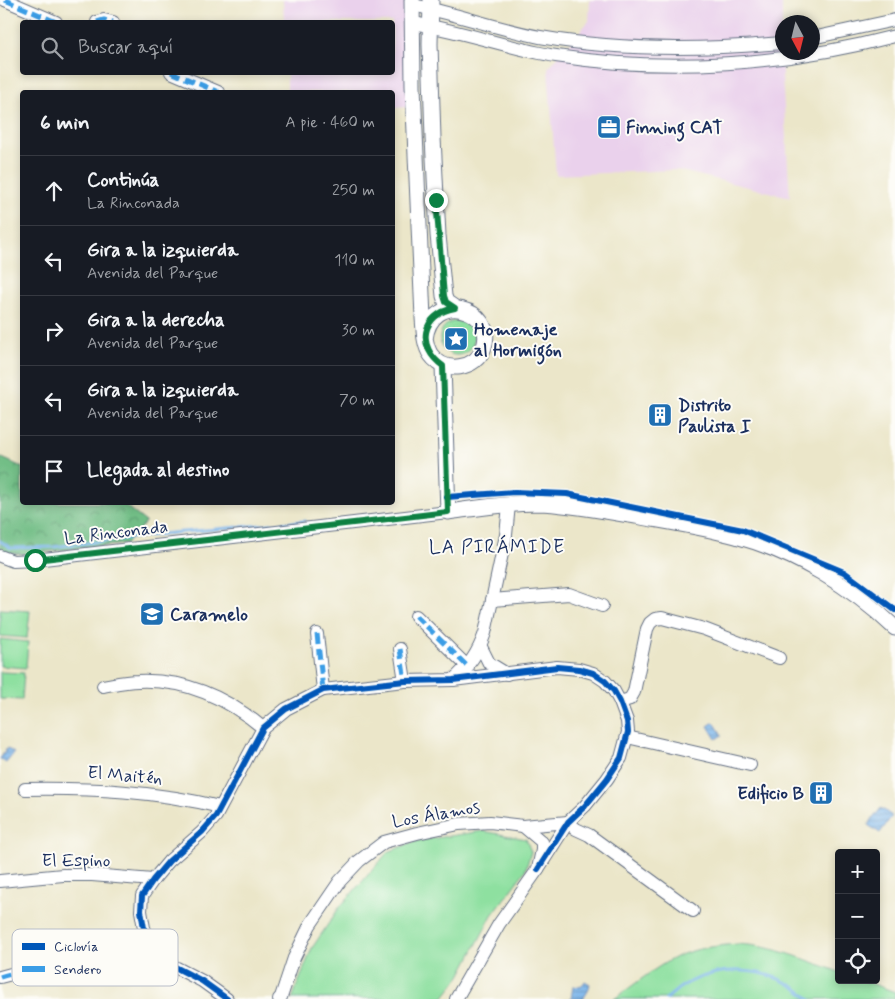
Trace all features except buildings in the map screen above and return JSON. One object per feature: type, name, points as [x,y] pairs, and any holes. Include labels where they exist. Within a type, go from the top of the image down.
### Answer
[{"type":"street","points":[[5,0],[51,20]]},
{"type":"street","points":[[430,4],[432,138],[438,244],[444,296],[446,302],[455,308],[473,314],[479,320],[484,329],[485,338],[484,347],[479,356],[464,366],[454,368],[443,366],[431,356],[425,339],[412,3],[430,4],[517,32],[567,40],[676,48],[775,43]]},
{"type":"street","points":[[820,36],[895,20]]},
{"type":"street","points":[[412,23],[557,56],[599,61],[662,64],[748,61],[829,51],[895,36]]},
{"type":"street","points":[[745,45],[741,54],[748,61]]},
{"type":"street","points":[[178,75],[213,90]]},
{"type":"street","points":[[425,339],[430,321],[437,314],[455,308]]},
{"type":"street","points":[[443,366],[448,512]]},
{"type":"street","name":"La Rinconada","points":[[0,556],[13,561],[35,560],[540,503],[687,525],[744,538],[784,554],[830,578],[879,612],[895,628]]},
{"type":"street","points":[[454,680],[468,667],[481,647],[486,633],[506,535],[510,505]]},
{"type":"street","points":[[492,600],[569,594],[602,606]]},
{"type":"street","points":[[416,616],[468,667]]},
{"type":"street","points":[[620,702],[630,699],[634,692],[647,629],[654,619],[662,618],[704,628],[779,658]]},
{"type":"street","points":[[316,634],[323,690]]},
{"type":"street","points":[[481,647],[489,663],[506,674]]},
{"type":"street","points":[[400,649],[405,681]]},
{"type":"street","points":[[144,929],[141,911],[142,896],[152,880],[169,861],[202,832],[220,808],[263,728],[286,709],[323,690],[405,681],[454,680],[557,667],[579,669],[593,673],[614,690],[627,721],[627,737],[621,758],[585,806],[568,822],[499,924],[456,999]]},
{"type":"street","points":[[103,686],[135,681],[154,681],[190,687],[227,702],[263,728]]},
{"type":"street","points":[[627,737],[750,764]]},
{"type":"street","name":"El Maitén","points":[[26,789],[85,789],[138,792],[186,799],[220,808]]},
{"type":"street","name":"Los Álamos","points":[[280,998],[294,958],[310,925],[340,881],[359,861],[384,842],[417,832],[459,824],[490,822],[523,826],[568,822]]},
{"type":"street","points":[[568,822],[576,830],[589,835],[693,911]]},
{"type":"street","points":[[523,826],[542,842],[538,869]]},
{"type":"street","name":"El Espino","points":[[0,880],[63,875],[152,880]]},
{"type":"street","points":[[178,969],[202,981],[227,999]]},
{"type":"shaded area","points":[[283,0],[406,0],[408,107],[395,108],[395,90],[287,90],[287,75],[395,75],[395,20],[284,20]]},
{"type":"shaded area","points":[[590,0],[782,0],[782,15],[775,15],[775,60],[782,60],[790,197],[677,170],[556,175],[548,68],[589,21]]},
{"type":"green space","points":[[457,321],[469,326],[474,338],[469,350],[457,355],[445,350],[440,338],[445,326]]},
{"type":"green space","points":[[0,457],[20,466],[20,505],[125,505],[146,522],[126,544],[24,554],[0,552]]},
{"type":"green space","points":[[0,609],[30,611],[27,638],[0,636]]},
{"type":"green space","points":[[0,639],[28,642],[26,668],[0,666]]},
{"type":"green space","points":[[0,672],[24,673],[22,700],[0,699]]},
{"type":"green space","points":[[483,831],[526,839],[531,852],[525,871],[492,915],[460,976],[443,998],[292,999],[312,948],[339,908],[388,852],[416,841]]},
{"type":"green space","points":[[737,944],[777,950],[835,971],[835,984],[873,984],[895,992],[895,999],[614,999],[668,961],[698,949]]},
{"type":"water","points":[[714,722],[722,735],[716,739],[708,726]]},
{"type":"water","points":[[7,748],[14,753],[6,763],[0,759]]},
{"type":"water","points":[[881,808],[892,816],[880,833],[868,825]]},
{"type":"water","points":[[585,981],[590,984],[583,999],[571,999],[573,986],[581,987]]},
{"type":"waterway","points":[[0,541],[11,548],[53,547],[172,533],[305,521]]},
{"type":"waterway","points":[[666,999],[682,986],[700,977],[726,971],[753,972],[779,979],[810,999]]},
{"type":"marked path","points":[[5,0],[51,20]]},
{"type":"marked path","points":[[178,75],[213,90]]},
{"type":"marked path","points":[[416,616],[468,667]]},
{"type":"marked path","points":[[317,634],[323,690]]},
{"type":"marked path","points":[[400,649],[405,681]]},
{"type":"marked path","points":[[0,977],[12,974]]},
{"type":"cycle path","points":[[447,497],[514,492],[567,494],[743,530],[844,572],[895,610]]},
{"type":"cycle path","points":[[144,929],[141,911],[142,896],[169,861],[202,832],[216,816],[263,728],[286,709],[323,690],[405,681],[453,680],[557,667],[579,669],[593,673],[605,681],[614,691],[627,721],[628,732],[621,758],[585,806],[568,822],[538,869]]},
{"type":"cycle path","points":[[178,969],[202,981],[227,999]]},
{"type":"place","name":"Finning CAT","points":[[609,127]]},
{"type":"place","name":"Homenaje al Hormigón","points":[[456,339]]},
{"type":"place","name":"Distrito Paulista I","points":[[660,415]]},
{"type":"place","name":"Caramelo","points":[[152,614]]},
{"type":"place","name":"Edificio B","points":[[821,793]]},
{"type":"district","name":"LA PIRÁMIDE","points":[[497,546]]},
{"type":"route","points":[[35,560],[448,512],[443,366],[431,356],[425,339],[430,321],[437,314],[455,308],[446,302],[444,296],[436,200]]}]
